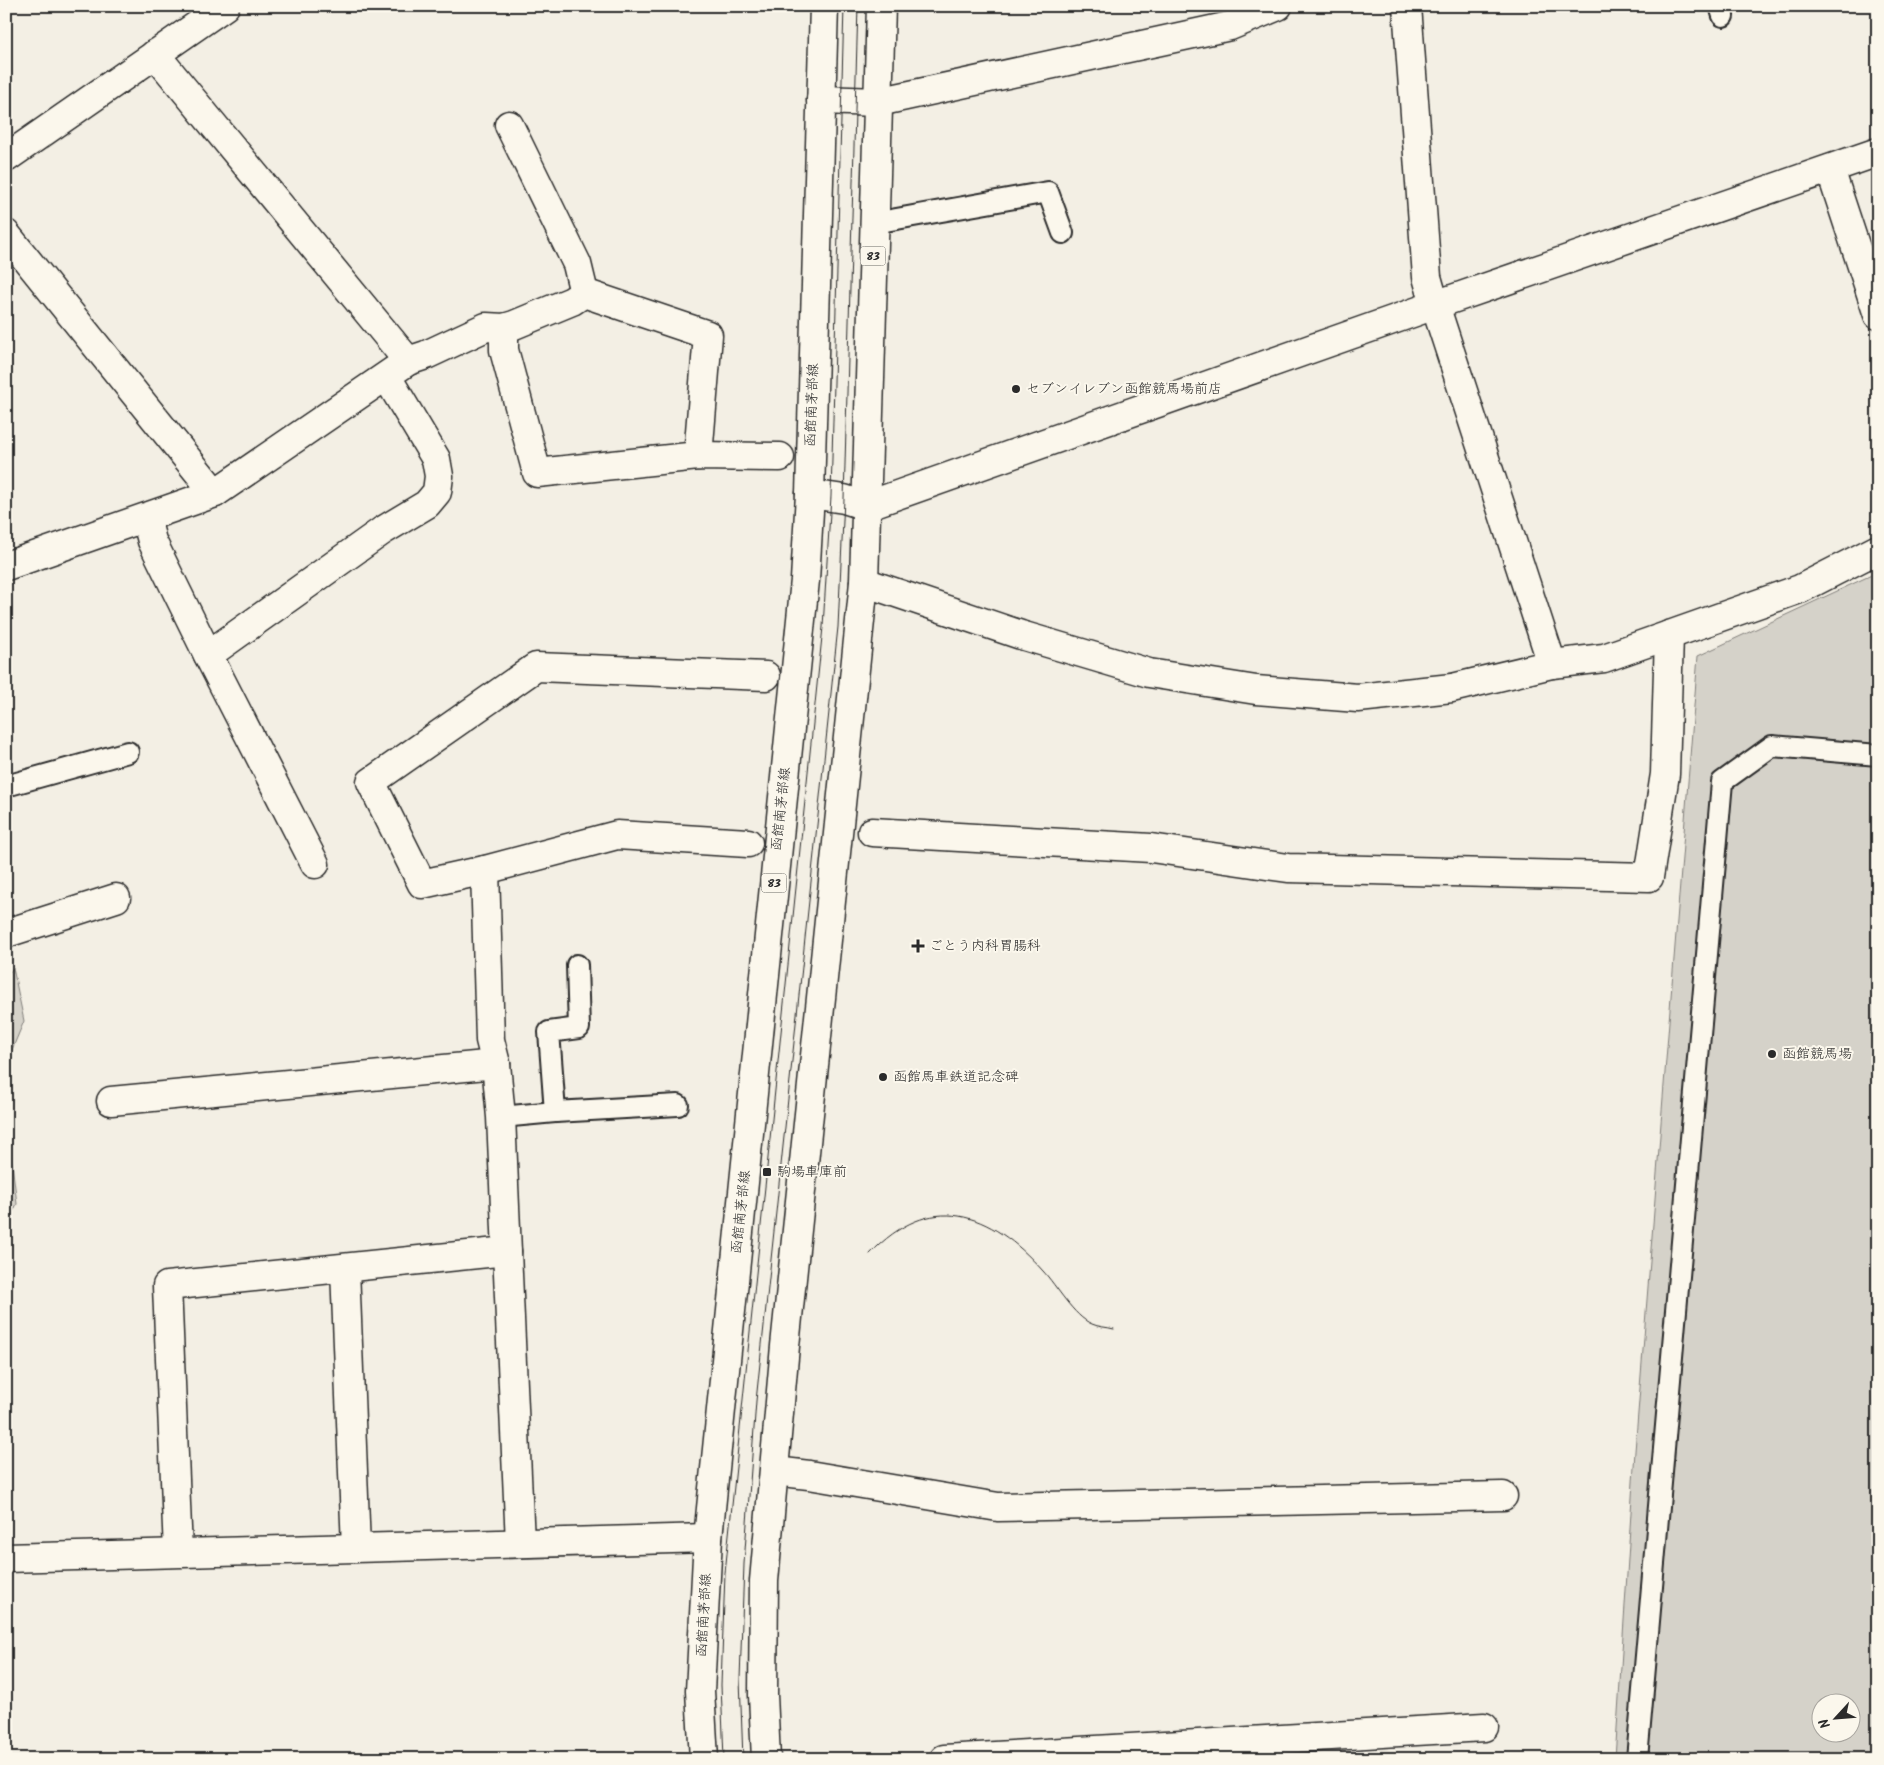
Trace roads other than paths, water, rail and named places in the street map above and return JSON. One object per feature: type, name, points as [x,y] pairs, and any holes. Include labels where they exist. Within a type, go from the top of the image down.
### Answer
[{"type":"street","points":[[6,158],[225,6]]},
{"type":"street","name":"函館南茅部線","points":[[704,1759],[700,1692],[708,1538],[805,580],[810,494],[824,6]]},
{"type":"street","name":"83","points":[[766,1759],[763,1696],[764,1581],[786,1346],[864,582],[881,6]]},
{"type":"street","points":[[821,100],[878,102],[1230,26],[1278,6]]},
{"type":"street","points":[[1407,6],[1428,277],[1435,305],[1552,664]]},
{"type":"street","points":[[155,54],[408,361]]},
{"type":"street","points":[[509,125],[577,264],[584,293]]},
{"type":"street","points":[[810,494],[844,499],[866,506],[1435,305],[1878,152]]},
{"type":"street","points":[[1830,169],[1878,315]]},
{"type":"street","points":[[6,234],[215,493]]},
{"type":"street","points":[[6,566],[215,493],[408,361],[426,355],[486,327],[504,328],[572,301],[584,293]]},
{"type":"street","points":[[584,293],[708,335],[698,456]]},
{"type":"street","points":[[504,328],[504,350],[537,473],[698,456],[780,457]]},
{"type":"street","points":[[208,655],[382,531],[427,504],[437,492],[439,476],[436,459],[387,377]]},
{"type":"street","points":[[146,518],[152,541],[315,864]]},
{"type":"street","points":[[864,582],[1021,635],[1149,673],[1256,690],[1358,698],[1452,688],[1552,664],[1604,658],[1800,589],[1878,549]]},
{"type":"street","points":[[872,832],[1152,848],[1288,868],[1649,877],[1665,774],[1669,635]]},
{"type":"street","points":[[748,844],[617,835],[485,870],[422,884],[370,782],[536,667],[766,676]]},
{"type":"street","points":[[485,870],[490,1040],[496,1064],[501,1117],[520,1543]]},
{"type":"street","points":[[8,929],[116,898]]},
{"type":"street","points":[[111,1101],[496,1064]]},
{"type":"street","points":[[178,1552],[167,1286],[506,1251]]},
{"type":"street","points":[[345,1268],[356,1548]]},
{"type":"street","points":[[775,1471],[998,1507],[1503,1496]]},
{"type":"street","points":[[6,1558],[708,1538]]},
{"type":"street","points":[[944,1759],[1484,1727]]},
{"type":"lane","points":[[874,223],[1048,192],[1063,233]]},
{"type":"lane","points":[[1637,1759],[1722,782],[1772,746],[1878,755]]},
{"type":"lane","points":[[6,786],[128,752]]},
{"type":"lane","points":[[555,1112],[550,1032],[579,1028],[577,965]]},
{"type":"lane","points":[[501,1117],[678,1104]]},
{"type":"tram line","points":[[724,1759],[721,1685],[725,1573],[823,627],[831,496],[844,6]]},
{"type":"tram line","points":[[743,1759],[740,1679],[744,1564],[756,1401],[838,627],[844,499],[858,6]]},
{"type":"tram line","points":[[870,1254],[892,1234],[915,1221],[937,1215],[959,1216],[981,1222],[1002,1234],[1023,1250],[1043,1271],[1072,1308],[1085,1320],[1094,1325],[1114,1329]]},
{"type":"place","name":"セブンイレブン函館競馬場前店","points":[[1016,389]]},
{"type":"place","name":"ごとう内科胃腸科","points":[[918,946]]},
{"type":"place","name":"函館競馬場","points":[[1772,1054]]},
{"type":"place","name":"函館馬車鉄道記念碑","points":[[883,1077]]},
{"type":"place","name":"駒場車庫前","points":[[767,1172]]}]
